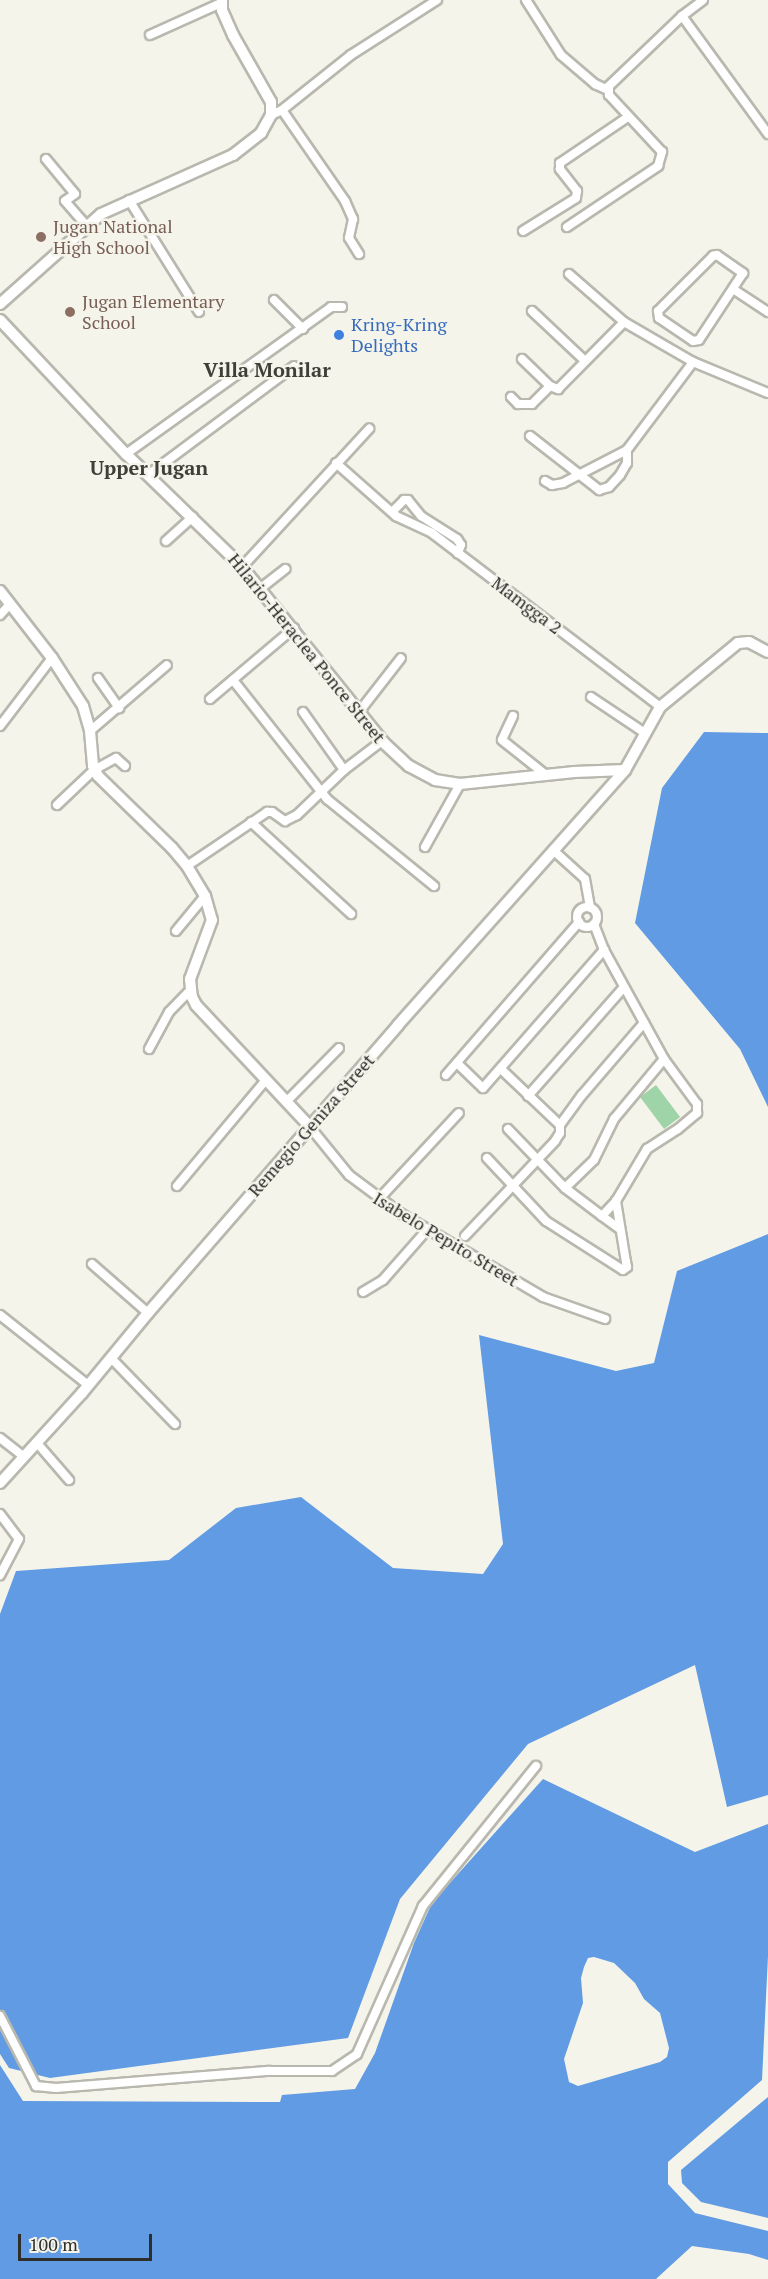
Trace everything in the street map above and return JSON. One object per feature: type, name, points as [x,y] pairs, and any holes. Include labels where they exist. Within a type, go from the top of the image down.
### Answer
[{"type":"street","points":[[270,115],[282,110],[351,55],[437,0]]},
{"type":"street","points":[[526,0],[561,55],[595,84],[608,90],[628,117],[662,152],[658,166],[567,227]]},
{"type":"street","points":[[608,90],[611,82],[682,16],[703,0]]},
{"type":"street","points":[[0,304],[101,214],[233,155],[261,133],[270,115],[271,102],[233,35],[222,2],[150,35]]},
{"type":"street","points":[[682,16],[768,134]]},
{"type":"street","points":[[282,110],[345,201],[353,219],[349,238],[359,254]]},
{"type":"street","points":[[524,231],[576,198],[577,191],[560,169],[560,163],[628,117]]},
{"type":"street","points":[[46,159],[75,194],[65,201],[87,226]]},
{"type":"street","points":[[129,200],[200,312]]},
{"type":"street","points":[[713,256],[721,257],[743,271],[733,290],[697,341],[687,339],[658,315],[658,311],[713,256]]},
{"type":"street","points":[[568,274],[624,322],[693,362],[768,393]]},
{"type":"street","points":[[733,290],[767,308]]},
{"type":"street","points":[[274,300],[303,329]]},
{"type":"street","points":[[126,454],[331,307],[342,307]]},
{"type":"street","points":[[532,311],[584,360]]},
{"type":"street","name":"Hilario-Heraclea Ponce Street","points":[[0,320],[126,454],[242,567],[294,628],[358,712],[395,755],[422,774],[447,783],[460,784],[625,770]]},
{"type":"street","points":[[522,359],[550,386],[558,389],[584,360],[624,322]]},
{"type":"street","points":[[545,481],[552,485],[563,483],[627,450],[693,362]]},
{"type":"street","points":[[148,475],[294,366]]},
{"type":"street","points":[[511,397],[520,404],[532,404],[550,386]]},
{"type":"street","points":[[242,567],[369,429]]},
{"type":"street","points":[[530,436],[580,473],[596,489],[605,489],[625,468],[627,450]]},
{"type":"street","name":"Mamgga 2","points":[[336,464],[392,512],[432,533],[660,708]]},
{"type":"street","points":[[392,512],[404,500],[408,500],[421,516],[457,539],[461,545],[458,553]]},
{"type":"street","points":[[166,541],[193,517]]},
{"type":"street","points":[[261,588],[285,569]]},
{"type":"street","points":[[0,591],[52,658],[83,706],[90,731],[94,770],[101,780],[187,866],[205,896],[212,924],[190,979],[190,990],[196,1005],[204,1017],[310,1127]]},
{"type":"street","points":[[0,615],[10,604]]},
{"type":"street","points":[[210,699],[294,628]]},
{"type":"street","points":[[625,770],[660,708],[738,643],[749,642],[768,652]]},
{"type":"street","points":[[358,712],[401,657]]},
{"type":"street","points":[[0,726],[52,658]]},
{"type":"street","points":[[90,731],[167,665]]},
{"type":"street","points":[[98,678],[118,708]]},
{"type":"street","points":[[233,680],[320,792],[434,886]]},
{"type":"street","points":[[591,697],[645,733]]},
{"type":"street","points":[[303,712],[344,770]]},
{"type":"street","points":[[513,717],[502,740],[546,775]]},
{"type":"street","points":[[187,866],[269,811],[281,820],[289,820],[344,770],[382,741]]},
{"type":"street","points":[[57,805],[94,770],[116,758],[125,766]]},
{"type":"street","name":"Remegio Geniza Street","points":[[0,1483],[88,1386],[148,1313],[310,1127],[625,770]]},
{"type":"street","points":[[425,847],[460,784]]},
{"type":"street","points":[[251,822],[351,914]]},
{"type":"street","points":[[553,850],[585,879],[590,908],[597,915],[594,924],[604,950],[664,1059],[697,1104],[697,1113],[678,1130],[647,1149],[616,1201],[602,1216]]},
{"type":"street","points":[[176,931],[205,896]]},
{"type":"street","points":[[446,1075],[579,922],[579,912],[590,908]]},
{"type":"street","points":[[579,922],[587,926],[594,924]]},
{"type":"street","points":[[457,1063],[483,1088],[502,1070],[604,950]]},
{"type":"street","points":[[528,1096],[624,987]]},
{"type":"street","points":[[149,1049],[169,1012],[190,990]]},
{"type":"street","points":[[560,1125],[582,1095],[644,1023]]},
{"type":"street","points":[[287,1101],[339,1048]]},
{"type":"street","points":[[565,1188],[594,1160],[614,1119],[664,1059]]},
{"type":"street","points":[[465,1236],[561,1133],[560,1125],[502,1070]]},
{"type":"street","points":[[177,1186],[265,1081]]},
{"type":"street","points":[[379,1199],[459,1113]]},
{"type":"street","name":"Isabelo Pepito Street","points":[[310,1127],[349,1175],[379,1199],[543,1297],[605,1320]]},
{"type":"street","points":[[508,1130],[565,1188],[620,1229]]},
{"type":"street","points":[[487,1158],[546,1221],[623,1270],[627,1265],[616,1201]]},
{"type":"street","points":[[363,1292],[384,1280],[428,1230]]},
{"type":"street","points":[[92,1264],[148,1313]]},
{"type":"street","points":[[0,1315],[88,1386]]},
{"type":"street","points":[[111,1358],[175,1424]]},
{"type":"street","points":[[0,1438],[24,1458]]},
{"type":"street","points":[[37,1443],[69,1480]]},
{"type":"street","points":[[0,1514],[19,1539],[0,1575]]},
{"type":"street","points":[[0,2016],[36,2086],[56,2088],[269,2071],[333,2071],[357,2054],[423,1906],[536,1766]]},
{"type":"green space","points":[[656,1085],[680,1117],[664,1129],[640,1097]]},
{"type":"water","points":[[704,732],[768,733],[768,1107],[740,1049],[635,923],[662,788]]},
{"type":"water","points":[[768,1234],[768,1795],[727,1807],[695,1665],[528,1744],[400,1899],[348,2038],[50,2078],[9,2068],[0,2054],[0,1614],[16,1571],[169,1560],[236,1508],[301,1497],[393,1568],[483,1574],[503,1544],[479,1335],[616,1371],[654,1363],[677,1271]]},
{"type":"water","points":[[543,1779],[695,1852],[768,1824],[768,1956],[762,2080],[668,2162],[668,2184],[695,2213],[768,2231],[768,2260],[749,2254],[692,2246],[656,2279],[0,2279],[0,2065],[23,2101],[280,2102],[282,2095],[355,2089],[375,2053],[414,1943],[432,1903]],"holes":[[[594,1957],[614,1963],[635,1983],[644,1999],[660,2013],[669,2048],[667,2057],[660,2062],[578,2086],[569,2082],[564,2059],[583,2003],[581,1978],[584,1967],[588,1958]]]},
{"type":"water","points":[[768,2097],[768,2218],[701,2202],[682,2183],[681,2170]]},
{"type":"place","name":"Jugan National High School","points":[[41,237]]},
{"type":"place","name":"Jugan Elementary School","points":[[70,312]]},
{"type":"place","name":"Kring-Kring Delights","points":[[339,335]]},
{"type":"district","name":"Villa Monilar","points":[[267,369]]},
{"type":"district","name":"Upper Jugan","points":[[149,467]]}]
